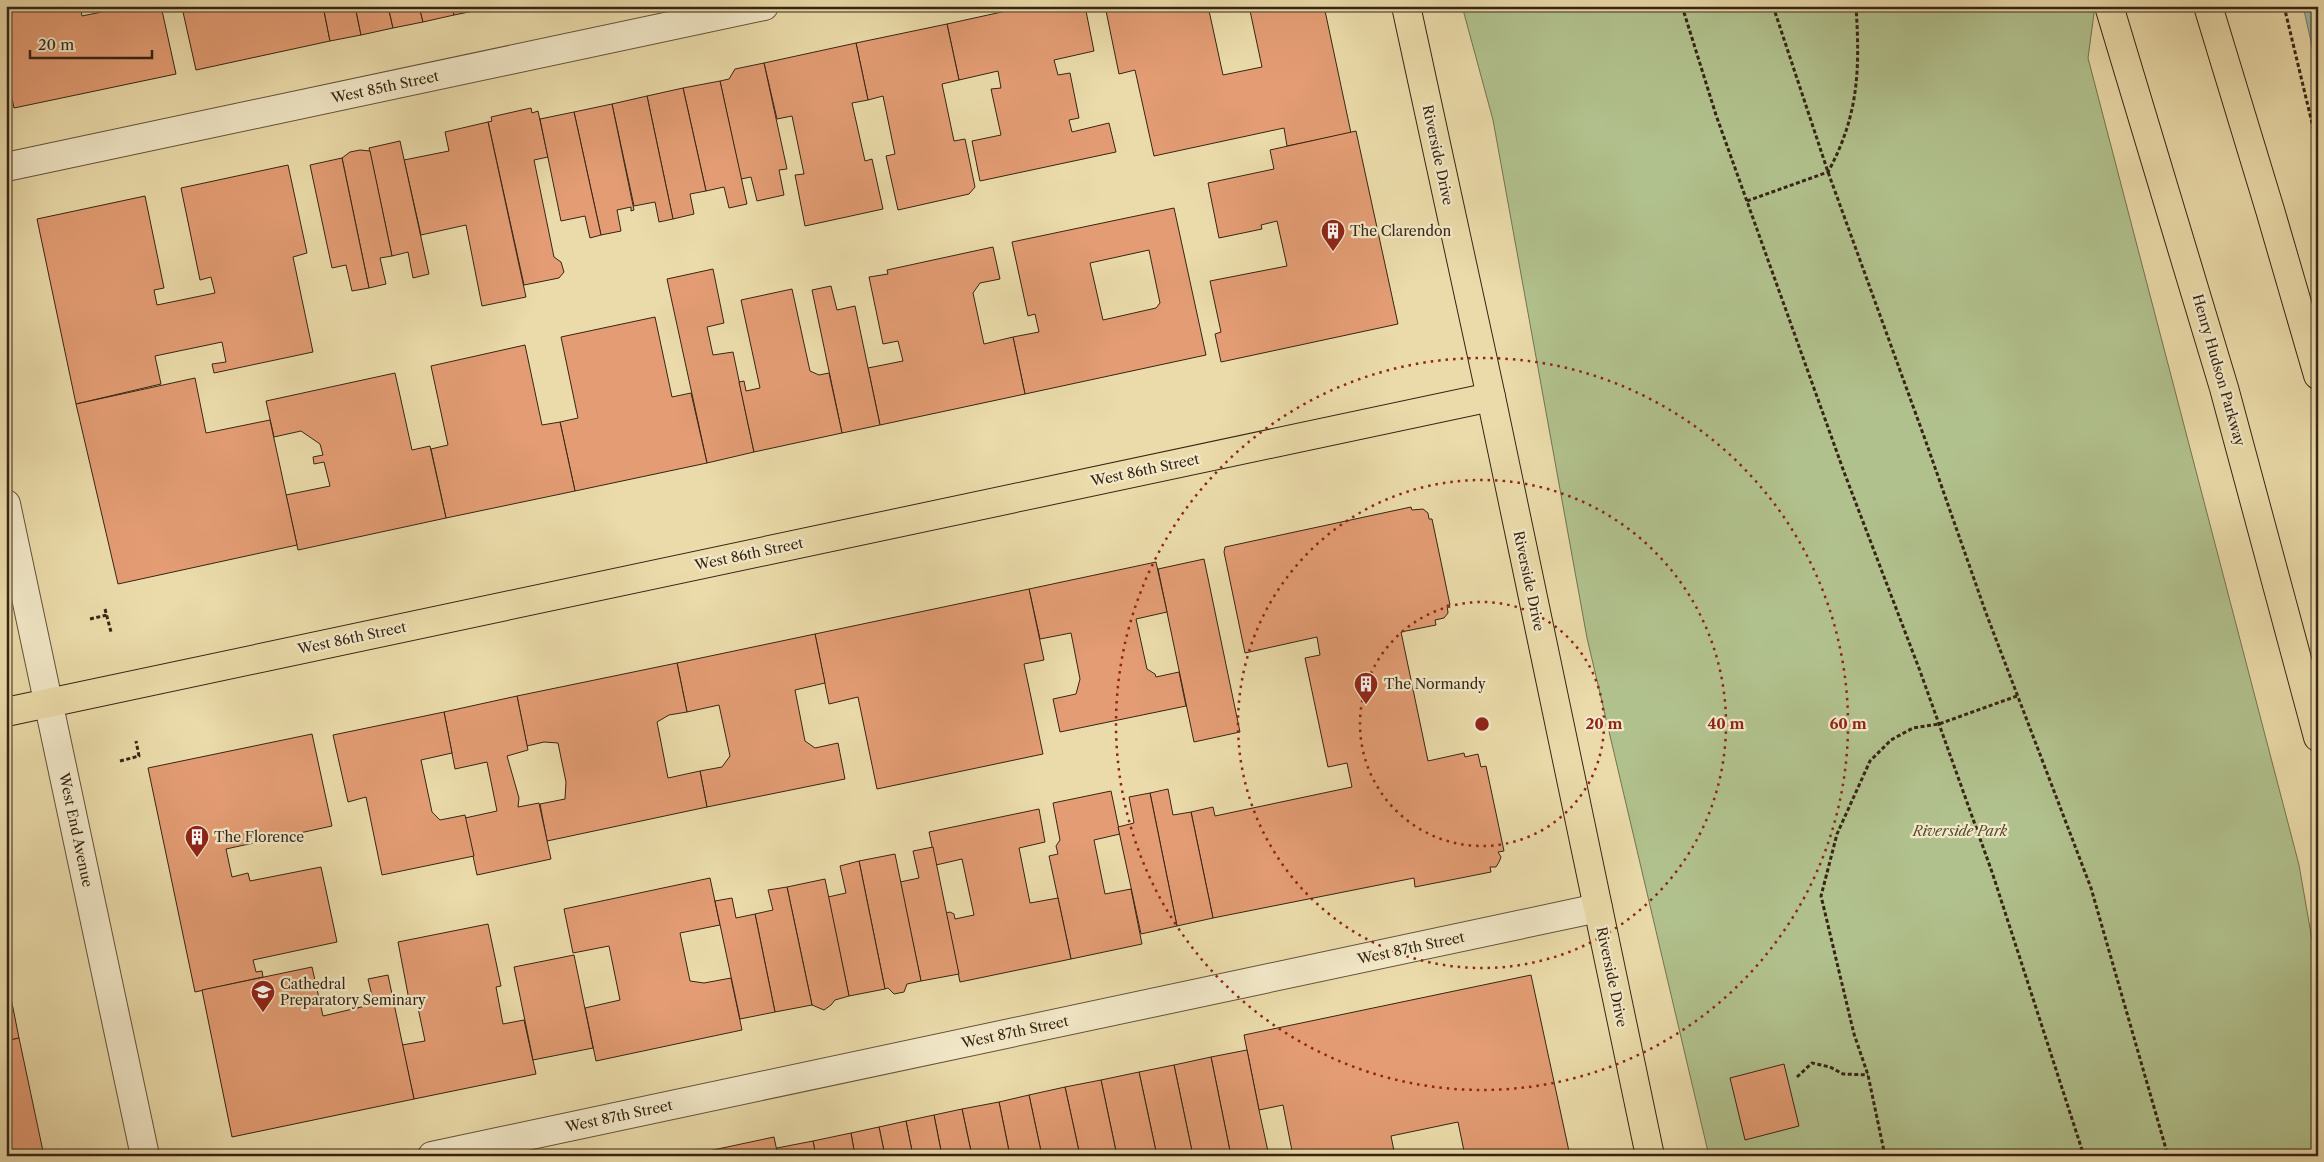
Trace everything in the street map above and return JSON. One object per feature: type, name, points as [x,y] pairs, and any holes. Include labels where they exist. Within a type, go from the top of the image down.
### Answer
[{"type":"main road","name":"Riverside Drive","points":[[1406,6],[1491,397],[1650,1156]]},
{"type":"main road","name":"Henry Hudson Parkway","points":[[2109,6],[2224,388],[2318,737]]},
{"type":"main road","points":[[2208,6],[2268,201],[2318,375]]},
{"type":"main road","name":"West 86th Street","points":[[6,712],[1491,397]]},
{"type":"street","name":"West 85th Street","points":[[6,167],[764,6]]},
{"type":"street","name":"West End Avenue","points":[[6,504],[50,703],[145,1156]]},
{"type":"street","name":"West 87th Street","points":[[432,1156],[1598,908]]},
{"type":"path","points":[[1682,6],[1716,115],[1844,472],[1939,724],[1992,872],[2084,1156]]},
{"type":"path","points":[[1773,6],[1828,172],[2017,696],[2091,888],[2168,1156]]},
{"type":"path","points":[[1747,201],[1828,172],[1840,150],[1854,105],[1858,74],[1856,6]]},
{"type":"path","points":[[2284,6],[2318,148]]},
{"type":"path","points":[[106,609],[111,632]]},
{"type":"path","points":[[90,619],[107,615]]},
{"type":"path","points":[[1885,1156],[1868,1075],[1854,1034],[1821,896],[1837,834],[1870,761],[1891,740],[1912,728],[1939,724],[2017,696]]},
{"type":"path","points":[[120,761],[139,756],[136,742]]},
{"type":"path","points":[[1797,1076],[1812,1063],[1830,1067],[1843,1074],[1868,1075]]},
{"type":"green space","name":"Riverside Park","points":[[1462,6],[2095,6],[2088,58],[2299,865],[2318,974],[2318,1156],[1709,1156],[1587,638],[1493,120]]},
{"type":"shaded area","points":[[2303,6],[2318,6],[2318,73]]},
{"type":"building","points":[[6,6],[80,6],[82,16],[131,6],[161,6],[176,74],[14,108],[6,71]]},
{"type":"building","points":[[209,6],[323,6],[330,41],[196,70],[183,12]]},
{"type":"building","points":[[323,6],[355,6],[361,35],[330,41]]},
{"type":"building","points":[[355,6],[388,6],[393,28],[361,35]]},
{"type":"building","points":[[388,6],[419,6],[423,22],[393,28]]},
{"type":"building","points":[[419,6],[452,6],[454,15],[423,22]]},
{"type":"building","points":[[452,6],[484,6],[484,9],[454,15]]},
{"type":"building","points":[[1029,6],[1085,6],[1094,51],[1054,60],[1058,75],[1070,73],[1079,118],[1069,120],[1072,132],[1109,123],[1116,152],[980,181],[972,141],[1001,135],[991,89],[1001,88],[998,71],[959,80],[947,24]]},
{"type":"building","points":[[1105,6],[1208,6],[1223,75],[1262,67],[1249,6],[1324,6],[1351,133],[1287,146],[1284,128],[1154,156],[1135,70],[1119,74]]},
{"type":"building","points":[[947,24],[959,80],[942,84],[954,141],[965,139],[975,187],[969,194],[898,210],[886,156],[895,154],[883,96],[868,100],[856,43]]},
{"type":"building","points":[[856,43],[868,100],[852,103],[865,161],[872,159],[883,209],[805,226],[795,175],[804,174],[792,116],[777,119],[764,63]]},
{"type":"building","points":[[764,63],[787,169],[779,170],[784,195],[757,201],[751,177],[741,179],[720,81],[729,79],[735,69]]},
{"type":"building","points":[[720,81],[747,204],[729,208],[724,187],[706,191],[683,88]]},
{"type":"building","points":[[683,88],[706,191],[690,194],[694,214],[673,219],[647,96]]},
{"type":"building","points":[[647,96],[673,219],[659,222],[655,202],[634,206],[612,104]]},
{"type":"building","points":[[612,104],[634,210],[631,211],[631,207],[617,210],[621,231],[601,235],[574,112]]},
{"type":"building","points":[[531,108],[532,113],[538,111],[548,157],[534,160],[554,257],[561,262],[564,272],[559,278],[524,285],[488,122],[492,121],[491,117]]},
{"type":"building","points":[[574,112],[601,235],[590,238],[585,216],[561,221],[540,119]]},
{"type":"building","points":[[488,122],[526,297],[482,306],[466,225],[421,235],[404,160],[449,151],[445,132]]},
{"type":"building","name":"The Clarendon","points":[[1356,131],[1398,324],[1221,362],[1215,334],[1221,332],[1210,281],[1287,266],[1277,221],[1261,225],[1262,229],[1219,238],[1208,183],[1274,169],[1270,150]]},
{"type":"building","points":[[400,141],[429,274],[413,278],[408,252],[392,256],[369,148]]},
{"type":"building","points":[[370,151],[392,256],[380,258],[386,284],[369,288],[342,158],[350,152]]},
{"type":"building","points":[[342,158],[369,288],[352,291],[346,265],[332,268],[310,165]]},
{"type":"building","points":[[288,165],[307,253],[293,257],[313,352],[214,373],[212,364],[226,362],[222,342],[155,356],[161,384],[76,404],[37,219],[145,196],[164,288],[154,290],[157,305],[215,293],[211,277],[200,280],[181,188]]},
{"type":"building","points":[[1174,208],[1206,355],[1025,394],[1013,337],[1039,332],[1035,314],[1028,316],[1012,242]],"holes":[[[1149,250],[1160,303],[1156,308],[1103,320],[1090,263]]]},
{"type":"building","points":[[993,247],[1000,279],[980,283],[973,293],[984,344],[1013,337],[1025,394],[880,425],[868,368],[903,361],[898,341],[883,344],[869,277],[888,274],[887,270]]},
{"type":"building","points":[[713,269],[724,323],[707,327],[713,355],[733,352],[754,452],[707,463],[667,279]]},
{"type":"building","points":[[831,286],[837,310],[855,306],[880,425],[842,433],[812,290]]},
{"type":"building","points":[[792,289],[810,371],[819,375],[829,373],[842,433],[754,452],[739,382],[744,381],[746,391],[760,388],[741,300]]},
{"type":"building","points":[[655,317],[672,397],[691,393],[707,463],[575,491],[560,422],[578,418],[561,337]]},
{"type":"building","points":[[525,345],[542,425],[560,422],[575,491],[446,518],[431,449],[448,445],[431,366]]},
{"type":"building","points":[[395,373],[412,450],[430,446],[446,518],[298,550],[286,495],[330,486],[324,462],[314,464],[313,457],[323,455],[320,444],[301,431],[274,437],[266,401]]},
{"type":"building","points":[[195,378],[206,433],[270,420],[297,545],[118,584],[76,404]]},
{"type":"building","name":"The Normandy","points":[[1411,507],[1412,510],[1423,509],[1428,513],[1429,519],[1432,519],[1450,605],[1447,605],[1448,613],[1444,618],[1435,620],[1436,625],[1401,632],[1428,761],[1464,753],[1465,757],[1478,754],[1481,767],[1486,766],[1504,851],[1498,852],[1501,857],[1499,862],[1496,867],[1490,867],[1491,872],[1415,887],[1414,878],[1213,918],[1191,812],[1213,807],[1215,816],[1352,787],[1347,763],[1328,767],[1305,658],[1320,655],[1317,637],[1245,653],[1224,552],[1225,547]]},
{"type":"building","points":[[1204,559],[1240,732],[1194,742],[1158,569]]},
{"type":"building","points":[[1156,562],[1167,612],[1136,619],[1147,669],[1155,674],[1156,677],[1179,672],[1186,706],[1060,732],[1053,699],[1076,694],[1080,679],[1071,633],[1040,639],[1029,589]]},
{"type":"building","points":[[1029,589],[1044,660],[1024,664],[1043,754],[877,789],[858,697],[829,704],[815,634]]},
{"type":"building","points":[[815,634],[825,683],[795,690],[805,741],[815,748],[838,743],[845,779],[707,807],[700,771],[722,767],[730,756],[719,705],[687,712],[677,663]]},
{"type":"building","points":[[677,663],[687,712],[669,715],[657,722],[668,778],[700,771],[707,807],[547,841],[540,804],[565,799],[566,782],[558,743],[544,742],[527,746],[517,696]]},
{"type":"building","points":[[517,696],[528,750],[507,756],[519,798],[518,807],[539,803],[551,859],[477,875],[465,818],[497,811],[487,762],[455,769],[444,712]]},
{"type":"building","points":[[444,712],[452,753],[421,760],[432,812],[440,820],[465,815],[474,856],[382,875],[366,797],[348,802],[333,735]]},
{"type":"building","name":"The Florence","points":[[312,734],[332,826],[226,849],[232,877],[248,873],[250,881],[321,867],[337,942],[253,960],[256,972],[262,971],[263,977],[195,992],[148,768]]},
{"type":"building","points":[[1168,789],[1173,815],[1191,812],[1213,918],[1177,926],[1150,793]]},
{"type":"building","points":[[1111,791],[1120,834],[1094,840],[1105,894],[1131,889],[1142,944],[1071,959],[1049,856],[1058,854],[1056,846],[1060,840],[1053,803]]},
{"type":"building","points":[[1150,793],[1177,926],[1141,934],[1118,827],[1134,823],[1129,797]]},
{"type":"building","points":[[1039,809],[1045,842],[1019,848],[1030,903],[1058,898],[1071,959],[960,982],[946,913],[954,914],[955,919],[974,915],[962,859],[936,865],[929,832]]},
{"type":"building","points":[[933,847],[959,974],[921,981],[900,882],[919,878],[913,851]]},
{"type":"building","points":[[895,854],[921,981],[907,984],[904,992],[894,994],[888,988],[885,989],[859,861]]},
{"type":"building","points":[[859,861],[885,989],[849,996],[828,897],[846,893],[840,866]]},
{"type":"building","points":[[710,878],[720,925],[680,933],[690,981],[704,983],[731,978],[742,1030],[596,1061],[585,1008],[620,1000],[609,946],[573,953],[564,909]]},
{"type":"building","points":[[825,879],[849,996],[835,1000],[824,1010],[812,1005],[787,887]]},
{"type":"building","points":[[787,887],[812,1005],[775,1012],[755,914],[773,910],[768,890]]},
{"type":"building","points":[[732,898],[736,918],[755,914],[775,1012],[740,1019],[715,901]]},
{"type":"building","points":[[488,924],[501,986],[496,987],[503,1024],[524,1020],[536,1074],[414,1099],[402,1045],[425,1041],[417,1003],[410,1005],[398,942]]},
{"type":"building","points":[[574,955],[593,1048],[533,1060],[514,967]]},
{"type":"building","points":[[312,967],[323,1016],[374,1004],[368,979],[388,975],[414,1099],[232,1137],[202,990]]},
{"type":"building","points":[[1531,975],[1570,1156],[1465,1156],[1458,1122],[1391,1136],[1395,1156],[1293,1156],[1283,1105],[1259,1110],[1244,1035]]},
{"type":"building","points":[[11,998],[19,1038],[6,1041],[6,999]]},
{"type":"building","points":[[19,1038],[44,1156],[6,1156],[6,1041]]},
{"type":"building","points":[[1247,1050],[1269,1156],[1231,1156],[1211,1057]]},
{"type":"building","points":[[1211,1057],[1231,1156],[1193,1156],[1174,1065]]},
{"type":"building","points":[[1784,1064],[1799,1126],[1745,1140],[1730,1078]]},
{"type":"building","points":[[1174,1065],[1193,1156],[1157,1156],[1139,1072]]},
{"type":"building","points":[[1139,1072],[1157,1156],[1117,1156],[1101,1080]]},
{"type":"building","points":[[1101,1080],[1117,1156],[1080,1156],[1065,1087]]},
{"type":"building","points":[[1065,1087],[1080,1156],[1042,1156],[1029,1095]]},
{"type":"building","points":[[1029,1095],[1042,1156],[1010,1156],[999,1102]]},
{"type":"building","points":[[999,1102],[1010,1156],[972,1156],[962,1109]]},
{"type":"building","points":[[962,1109],[972,1156],[942,1156],[934,1115]]},
{"type":"building","points":[[934,1115],[942,1156],[913,1156],[906,1121]]},
{"type":"building","points":[[906,1121],[913,1156],[885,1156],[879,1127]]},
{"type":"building","points":[[879,1127],[885,1156],[855,1156],[851,1133]]},
{"type":"building","points":[[851,1133],[855,1156],[816,1156],[813,1141]]},
{"type":"building","points":[[774,1137],[778,1156],[685,1156]]},
{"type":"building","points":[[813,1141],[816,1156],[778,1156],[777,1148]]},
{"type":"place","name":"The Clarendon","points":[[1333,252]]},
{"type":"place","name":"The Normandy","points":[[1366,705]]},
{"type":"place","name":"The Florence","points":[[197,858]]},
{"type":"place","name":"Cathedral Preparatory Seminary","points":[[263,1013]]}]
